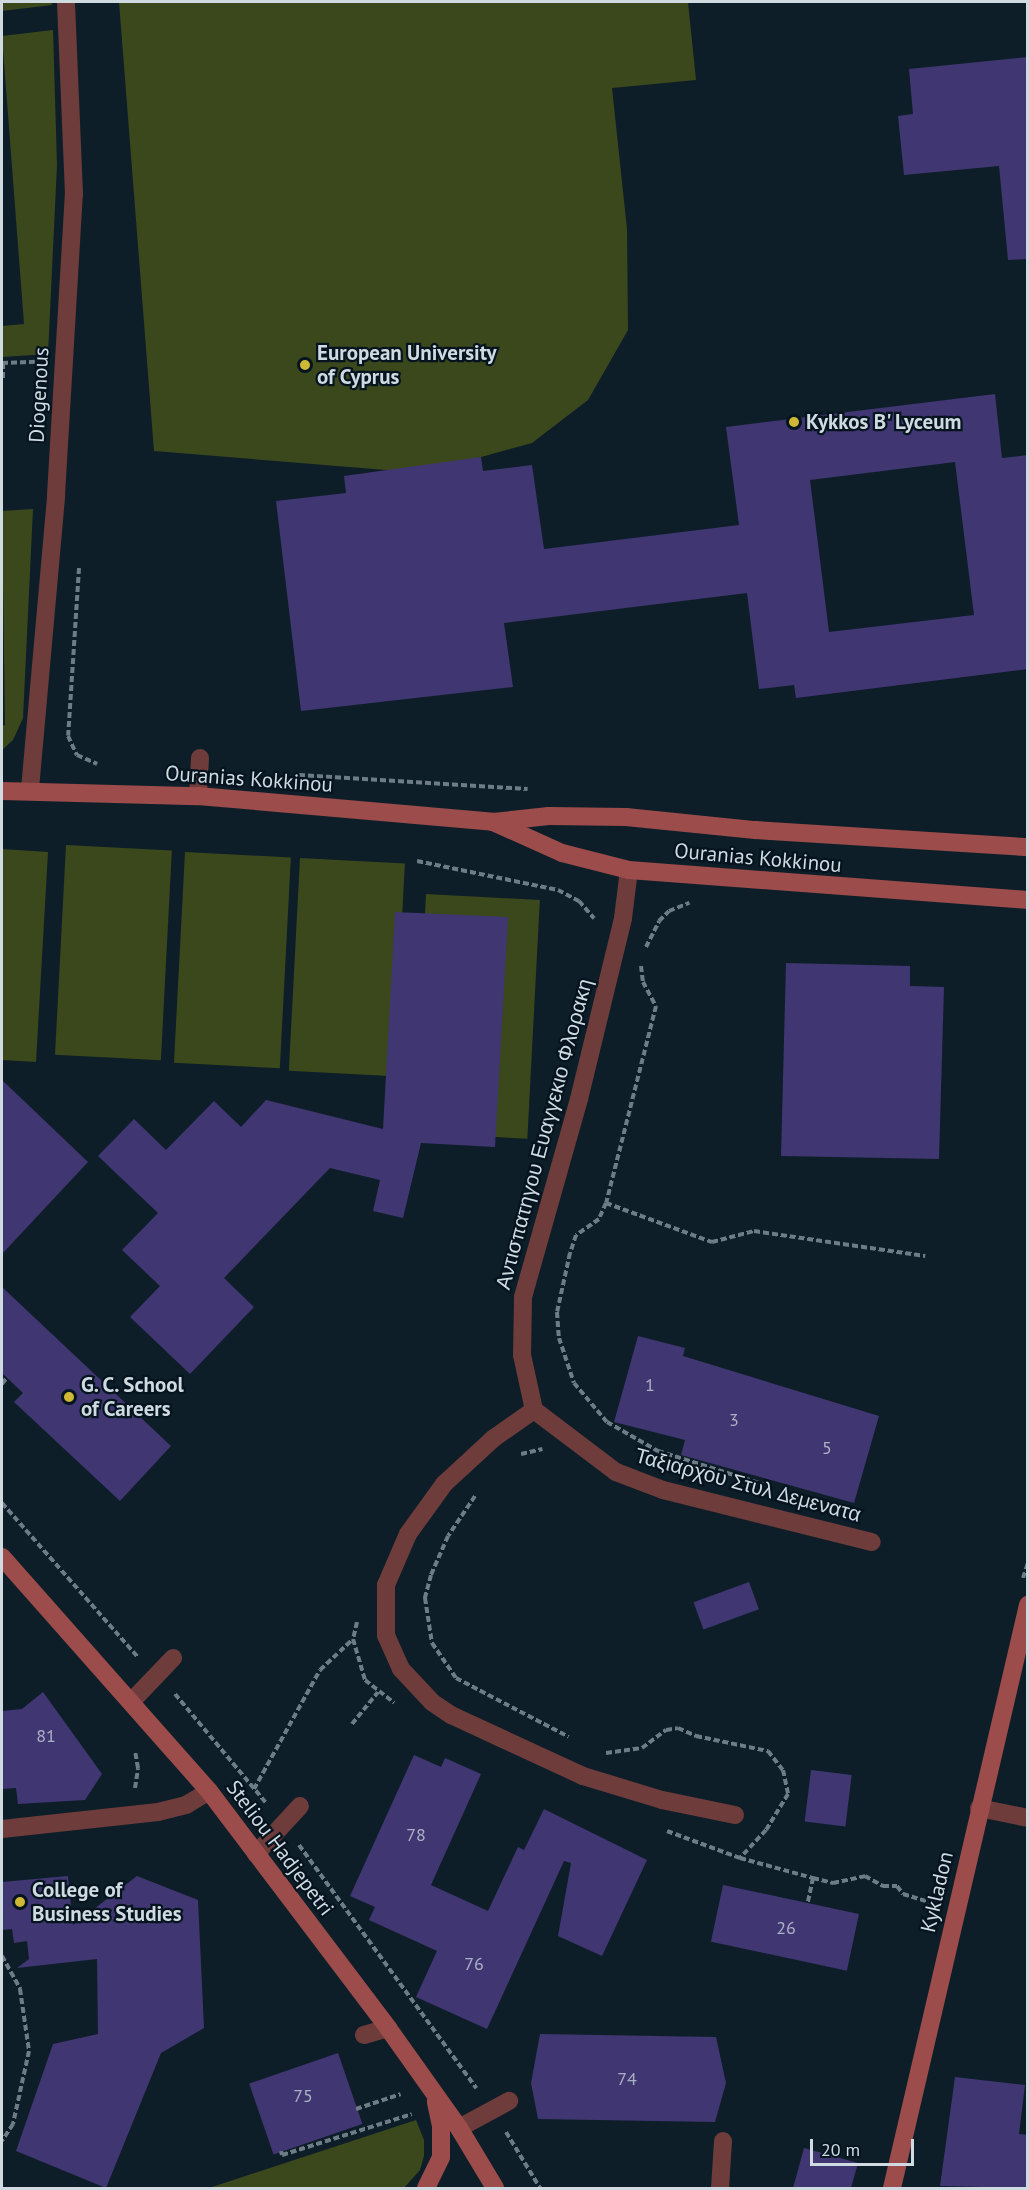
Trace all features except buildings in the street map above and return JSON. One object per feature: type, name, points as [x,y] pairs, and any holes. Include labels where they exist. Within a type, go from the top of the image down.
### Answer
[{"type":"main road","name":"Ouranias Kokkinou","points":[[2,791],[30,789],[198,796],[493,822],[572,815],[626,817],[755,830],[1028,847]]},
{"type":"main road","name":"Ouranias Kokkinou","points":[[493,822],[562,854],[629,870],[1028,900]]},
{"type":"main road","name":"Steliou Hadjepetri","points":[[2,1557],[209,1791],[428,2083],[459,2128],[495,2188]]},
{"type":"main road","name":"Kykladon","points":[[892,2188],[1028,1605]]},
{"type":"main road","points":[[426,2188],[438,2168],[442,2142],[437,2106],[428,2083]]},
{"type":"street","name":"Diogenous","points":[[30,789],[56,495],[74,194],[66,2]]},
{"type":"street","points":[[198,796],[200,758]]},
{"type":"street","name":"Αντισπατηγου Ευαγγεκιο Φλορακη","points":[[534,1410],[522,1355],[523,1297],[579,1099],[623,918],[629,870]]},
{"type":"street","points":[[534,1410],[494,1438],[444,1484],[408,1534],[386,1585],[384,1605],[386,1636],[393,1655],[413,1684],[451,1715],[583,1776],[662,1800],[735,1815]]},
{"type":"street","name":"Ταξιαρχου Στυλ Δεμενατα","points":[[534,1410],[616,1472],[663,1490],[872,1542]]},
{"type":"street","points":[[131,1702],[173,1658]]},
{"type":"street","points":[[2,1828],[158,1812],[186,1805],[209,1791]]},
{"type":"street","points":[[256,1854],[300,1806]]},
{"type":"street","points":[[979,1808],[1028,1818]]},
{"type":"street","points":[[364,2035],[388,2028]]},
{"type":"street","points":[[459,2128],[501,2105]]},
{"type":"street","points":[[720,2188],[723,2141]]},
{"type":"path","points":[[3,381],[2,363],[30,362]]},
{"type":"path","points":[[80,564],[68,736],[72,747],[86,761],[107,765]]},
{"type":"path","points":[[295,775],[532,789]]},
{"type":"path","points":[[417,861],[558,890],[579,901],[597,926]]},
{"type":"path","points":[[699,901],[669,911],[659,921],[645,950],[641,965],[643,982],[656,1006],[606,1203],[599,1219],[576,1235],[561,1283],[559,1338],[574,1383],[607,1422],[632,1439],[775,1488]]},
{"type":"path","points":[[606,1203],[712,1242],[754,1231],[925,1256]]},
{"type":"path","points":[[2,1384],[7,1377]]},
{"type":"path","points":[[513,1460],[522,1453],[545,1448]]},
{"type":"path","points":[[480,1490],[448,1536],[431,1575],[425,1598],[432,1643],[456,1678],[573,1739]]},
{"type":"path","points":[[358,1614],[353,1639],[365,1680],[397,1705]]},
{"type":"path","points":[[254,1789],[320,1670],[353,1639]]},
{"type":"path","points":[[352,1724],[378,1692]]},
{"type":"path","points":[[602,1751],[627,1752],[642,1748],[666,1730],[678,1728],[696,1736],[768,1751],[783,1770],[788,1794],[766,1830],[740,1858]]},
{"type":"path","points":[[131,1795],[138,1768],[132,1747]]},
{"type":"path","points":[[284,1825],[501,2105],[540,2188]]},
{"type":"path","points":[[813,1878],[833,1883],[865,1876],[883,1886],[897,1886],[903,1894],[927,1903],[943,1903]]},
{"type":"path","points":[[2,1956],[20,1989],[29,2051],[16,2113],[2,2141]]},
{"type":"path","points":[[356,2109],[405,2093]]},
{"type":"path","points":[[281,2151],[282,2155],[418,2112]]},
{"type":"green space","points":[[2,2],[51,2],[52,5],[2,11]]},
{"type":"green space","name":"European University of Cyprus","points":[[119,2],[688,2],[696,80],[612,88],[627,229],[628,330],[588,400],[532,443],[423,473],[154,451]]},
{"type":"green space","points":[[53,30],[57,165],[48,354],[2,357],[2,326],[24,324],[2,36]]},
{"type":"green space","points":[[33,509],[23,718],[13,740],[2,750],[2,726],[5,725],[2,511]]},
{"type":"green space","points":[[66,845],[172,851],[161,1060],[55,1055]]},
{"type":"green space","points":[[2,849],[48,852],[36,1062],[2,1060]]},
{"type":"green space","points":[[185,852],[291,858],[280,1068],[174,1063]]},
{"type":"green space","points":[[300,858],[405,863],[394,1076],[289,1071]]},
{"type":"green space","points":[[426,894],[540,900],[527,1139],[413,1133]]},
{"type":"green space","points":[[416,2120],[424,2140],[424,2156],[420,2170],[404,2188],[209,2188]]},
{"type":"place","name":"European University of Cyprus","points":[[305,365]]},
{"type":"place","name":"Kykkos B' Lyceum","points":[[794,422]]},
{"type":"place","name":"G. C. School of Careers","points":[[69,1397]]},
{"type":"place","name":"College of Business Studies","points":[[20,1902]]}]
